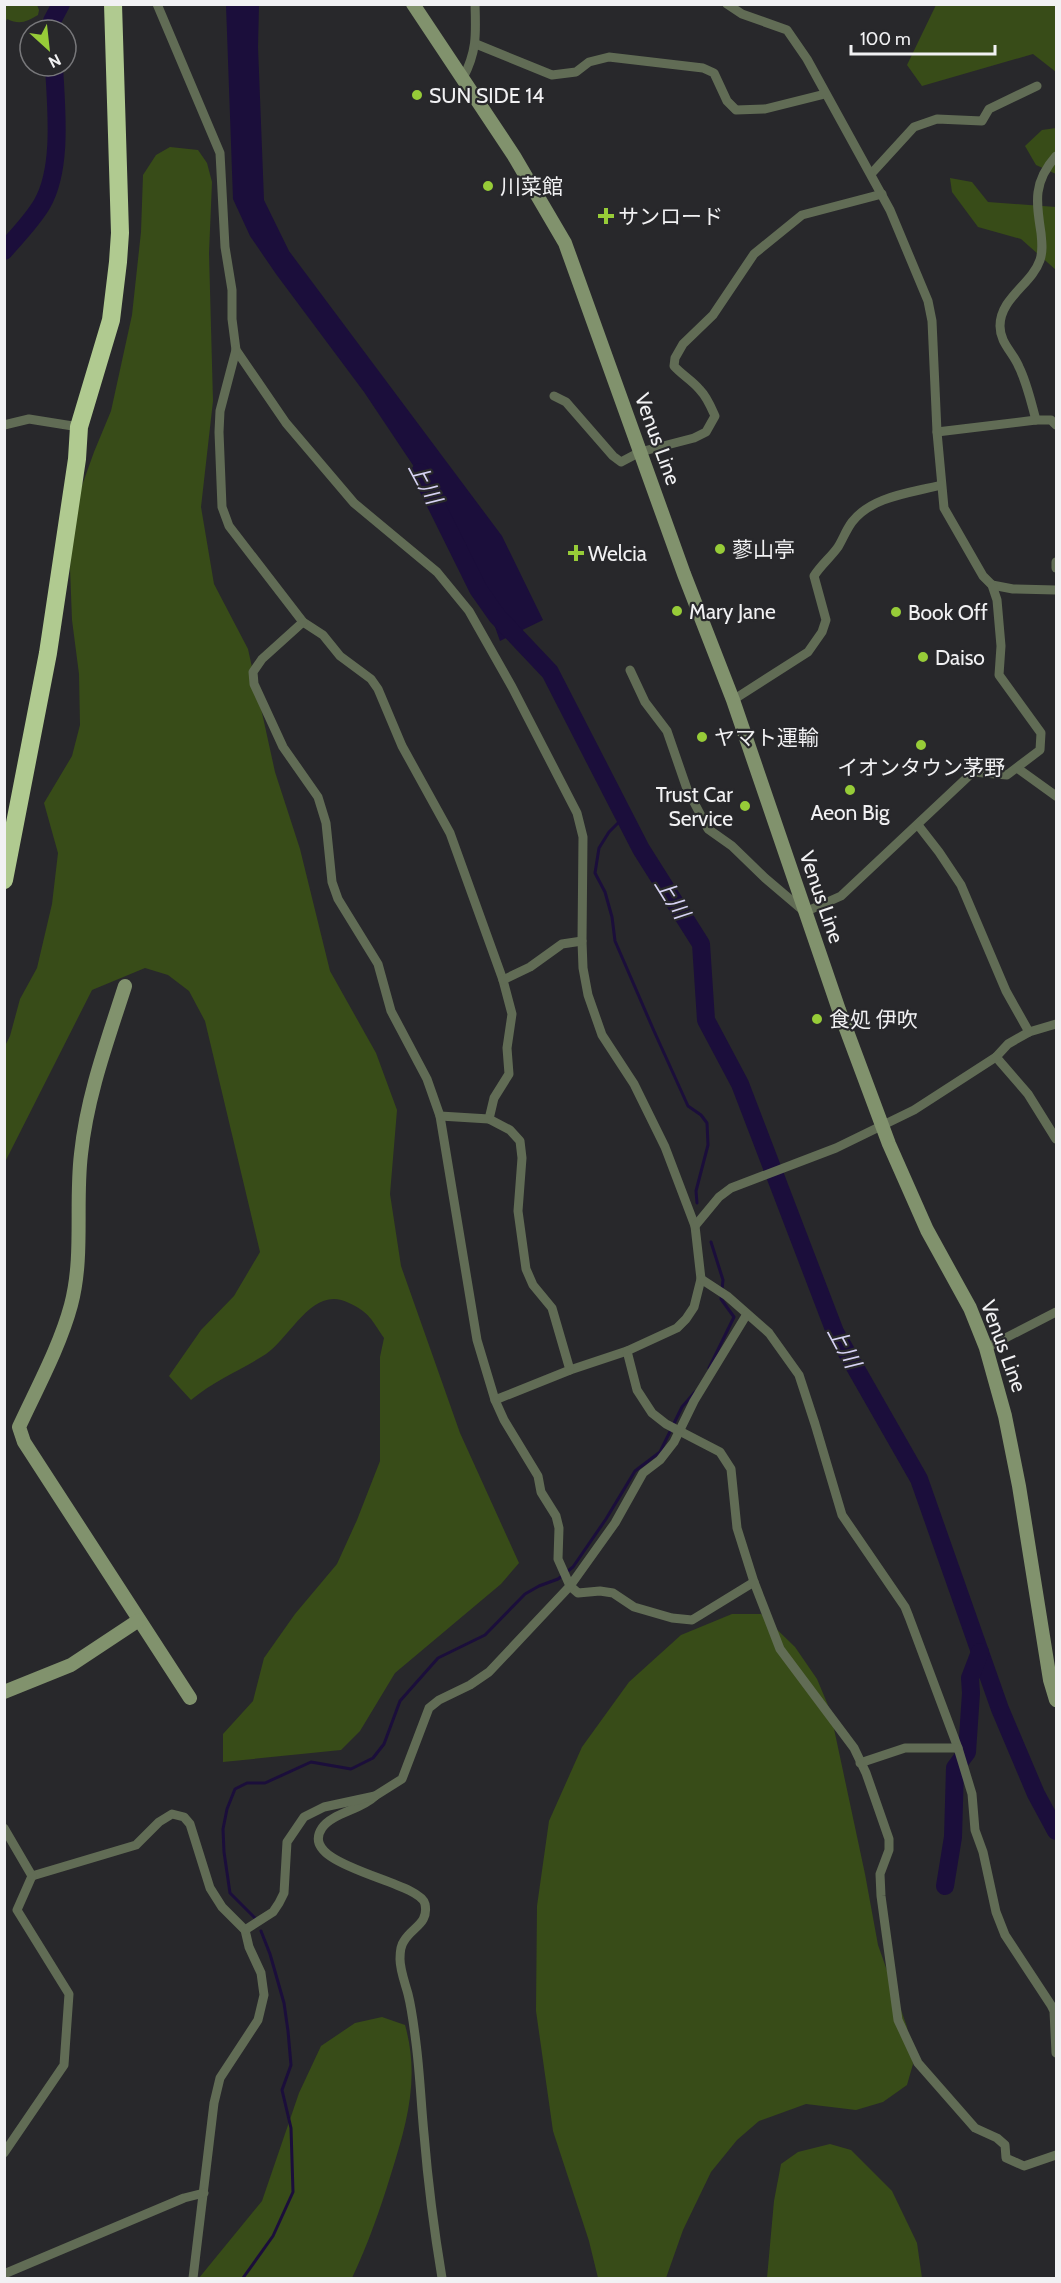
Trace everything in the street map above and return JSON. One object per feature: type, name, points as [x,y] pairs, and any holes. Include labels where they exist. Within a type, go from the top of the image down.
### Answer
[{"type":"highway","points":[[4,880],[48,653],[77,459],[79,427],[111,320],[120,233],[113,4]]},
{"type":"main road","name":"Venus Line","points":[[413,4],[514,156],[565,243],[684,574],[733,700],[838,1010],[914,1203],[970,1308],[986,1348],[1005,1416],[1019,1486],[1050,1680],[1056,1700]]},
{"type":"main road","points":[[124,986],[93,1084],[80,1155],[77,1268],[71,1303],[65,1323],[19,1427],[24,1442],[190,1698]]},
{"type":"main road","points":[[4,1427],[19,1427]]},
{"type":"main road","points":[[4,1692],[71,1665],[140,1620]]},
{"type":"street","points":[[157,4],[220,153],[225,247],[232,290],[232,319],[236,350],[220,411],[222,507],[229,526],[303,622],[323,635],[340,656],[371,679],[378,689],[402,746],[450,833],[503,980],[512,1014],[507,1048],[510,1074],[494,1098],[489,1119]]},
{"type":"street","points":[[463,78],[473,60],[476,44],[475,4]]},
{"type":"street","points":[[630,670],[645,702],[667,731],[687,789],[708,829],[732,846],[805,912],[841,896],[973,772],[1007,775],[1040,750],[1041,732],[999,675],[999,617],[992,585],[983,576],[944,508],[937,432],[932,321],[927,301],[882,194],[807,59],[787,30],[742,14],[727,4]]},
{"type":"street","points":[[476,44],[552,75],[576,72],[589,62],[609,57],[703,68],[714,73],[727,101],[736,110],[765,109],[825,94]]},
{"type":"street","points":[[871,174],[914,127],[937,119],[982,121],[989,109],[1037,86]]},
{"type":"street","points":[[1036,420],[1019,366],[1001,338],[1000,324],[1004,309],[1040,263],[1043,249],[1036,201],[1038,184],[1056,156]]},
{"type":"street","points":[[554,396],[566,402],[613,456],[621,462],[640,452],[693,438],[706,432],[716,416],[699,388],[674,366],[675,358],[683,344],[713,315],[754,254],[802,215],[882,194]]},
{"type":"street","points":[[236,350],[286,423],[354,503],[437,572],[469,611],[512,687],[577,813],[583,837],[582,941],[583,968],[588,995],[602,1035],[634,1084],[664,1148],[695,1226],[701,1280],[694,1307],[677,1328],[627,1351],[570,1370],[495,1400]]},
{"type":"street","points":[[4,425],[29,419],[79,427]]},
{"type":"street","points":[[937,432],[1036,420],[1051,420],[1056,424]]},
{"type":"street","points":[[733,700],[808,652],[822,632],[826,620],[814,576],[820,566],[837,549],[851,523],[864,510],[879,501],[941,485]]},
{"type":"street","points":[[1056,562],[1056,568]]},
{"type":"street","points":[[992,585],[1013,589],[1056,590]]},
{"type":"street","points":[[303,622],[262,659],[253,672],[254,684],[283,747],[318,797],[326,823],[332,882],[338,899],[378,964],[391,1011],[427,1079],[440,1116],[477,1340],[495,1400],[504,1420],[538,1476],[541,1492],[556,1516],[560,1528],[558,1559],[568,1583],[578,1593],[613,1593],[634,1607],[672,1618],[692,1620],[754,1582]]},
{"type":"street","points":[[1017,768],[1056,796]]},
{"type":"street","points":[[918,825],[961,885],[1006,991],[1029,1032]]},
{"type":"street","points":[[503,980],[530,967],[562,944],[582,941]]},
{"type":"street","points":[[695,1226],[719,1197],[731,1188],[826,1152],[914,1110],[996,1057],[1008,1044],[1029,1032],[1056,1024]]},
{"type":"street","points":[[996,1057],[1028,1094],[1056,1139]]},
{"type":"street","points":[[440,1116],[489,1119],[510,1130],[520,1142],[522,1158],[518,1211],[526,1269],[533,1285],[552,1308],[570,1370]]},
{"type":"street","points":[[701,1280],[727,1296],[769,1333],[799,1375],[842,1515],[905,1606],[972,1794],[975,1830],[983,1852],[996,1912],[1005,1935],[1054,2011],[1056,2053]]},
{"type":"street","points":[[986,1348],[1056,1312]]},
{"type":"street","points":[[441,2278],[432,2223],[411,2007],[400,1959],[403,1941],[425,1917],[425,1902],[418,1893],[373,1877],[330,1857],[323,1852],[319,1835],[322,1828],[332,1820],[368,1804],[375,1796],[402,1779],[429,1708],[489,1672],[568,1583],[615,1523],[643,1473],[670,1448],[694,1401],[747,1314]]},
{"type":"street","points":[[627,1351],[637,1390],[642,1401],[652,1413],[666,1424],[720,1452],[731,1469],[737,1528],[754,1582],[780,1649],[846,1735],[866,1773],[889,1839],[889,1850],[880,1874],[881,1896],[898,2020],[918,2063],[975,2128],[997,2138],[1005,2145],[1006,2158],[1024,2166],[1056,2155]]},
{"type":"street","points":[[860,1763],[905,1748],[958,1751]]},
{"type":"street","points":[[245,1930],[273,1911],[279,1903],[284,1893],[287,1842],[304,1817],[324,1808],[375,1796]]},
{"type":"street","points":[[4,2153],[64,2065],[69,1994],[17,1910],[32,1876],[136,1845],[159,1822],[172,1814],[184,1817],[190,1824],[210,1888],[222,1907],[245,1930],[249,1947],[261,1972],[264,1995],[258,2020],[220,2078],[214,2103],[193,2278]]},
{"type":"street","points":[[4,1828],[32,1876]]},
{"type":"street","points":[[4,2274],[184,2198],[204,2193]]},
{"type":"green space","points":[[5,4],[37,5],[38,15],[32,18],[18,18],[18,22],[7,19],[5,23]]},
{"type":"green space","points":[[936,5],[1056,5],[1056,72],[1033,54],[922,86],[907,65]]},
{"type":"green space","points":[[1056,128],[1056,174],[1036,165],[1025,146],[1042,130]]},
{"type":"green space","points":[[170,147],[198,150],[207,163],[212,182],[209,253],[213,401],[201,507],[214,584],[248,649],[275,772],[300,849],[330,971],[376,1053],[397,1110],[390,1194],[401,1266],[460,1433],[519,1563],[501,1584],[395,1673],[360,1731],[341,1750],[223,1762],[223,1734],[253,1701],[264,1658],[295,1614],[337,1564],[380,1461],[380,1357],[384,1338],[370,1317],[362,1310],[336,1299],[324,1301],[303,1315],[266,1354],[210,1386],[191,1400],[169,1376],[201,1330],[234,1296],[260,1252],[205,1021],[189,991],[168,975],[145,968],[92,990],[5,1162],[5,1046],[20,999],[37,968],[52,904],[58,853],[44,803],[72,756],[80,725],[79,674],[72,620],[70,568],[75,505],[111,411],[132,315],[141,232],[143,175],[156,155]]},
{"type":"green space","points":[[950,178],[972,182],[988,202],[1056,207],[1056,270],[1021,239],[978,227],[952,192]]},
{"type":"green space","points":[[732,1614],[761,1614],[795,1647],[817,1679],[830,1710],[878,1945],[907,2027],[913,2064],[907,2085],[883,2102],[856,2110],[806,2104],[759,2121],[737,2140],[711,2172],[683,2230],[666,2278],[598,2278],[589,2241],[553,2131],[536,2011],[537,1906],[549,1821],[582,1747],[629,1682],[681,1635]]},
{"type":"green space","points":[[382,2017],[405,2025],[411,2063],[410,2100],[387,2187],[352,2278],[199,2278],[262,2201],[299,2093],[321,2046],[355,2023]]},
{"type":"green space","points":[[830,2144],[851,2150],[892,2191],[917,2243],[922,2278],[767,2278],[774,2201],[781,2164],[798,2152]]},
{"type":"water","points":[[226,5],[259,5],[258,47],[264,200],[289,251],[502,536],[543,620],[500,641],[465,543],[364,392],[250,236],[233,199]]},
{"type":"waterway","points":[[54,18],[61,4]]},
{"type":"waterway","points":[[4,251],[34,216],[49,189],[56,155],[57,136],[55,78]]},
{"type":"waterway","name":"上川","points":[[420,472],[478,589],[497,616],[550,672],[641,849],[701,944],[706,1020],[740,1084],[835,1332],[919,1479],[1000,1709],[1036,1794],[1056,1831]]},
{"type":"waterway","points":[[624,817],[609,832],[599,848],[595,873],[605,892],[612,917],[615,941],[654,1031],[688,1106],[701,1115],[707,1123],[708,1145],[696,1191],[697,1203]]},
{"type":"waterway","points":[[709,1368],[734,1317],[721,1299],[723,1280],[711,1242]]},
{"type":"waterway","points":[[256,1919],[230,1893],[223,1829],[227,1809],[235,1789],[247,1783],[265,1783],[311,1762],[351,1769],[373,1758],[384,1744],[400,1701],[438,1658],[485,1635],[525,1594],[558,1579],[573,1567],[635,1471],[660,1452],[682,1407],[695,1392]]},
{"type":"waterway","points":[[945,1886],[953,1837],[955,1768],[967,1752],[970,1678],[980,1652]]},
{"type":"waterway","points":[[243,2278],[273,2236],[293,2192],[291,2128],[282,2090],[291,2065],[288,2031],[284,2003],[261,1931]]},
{"type":"place","name":"SUN SIDE 14","points":[[417,95]]},
{"type":"place","name":"川菜館","points":[[488,186]]},
{"type":"place","name":"サンロード","points":[[606,216]]},
{"type":"place","name":"蓼山亭","points":[[720,549]]},
{"type":"place","name":"Welcia","points":[[576,553]]},
{"type":"place","name":"Mary Jane","points":[[677,611]]},
{"type":"place","name":"Book Off","points":[[896,612]]},
{"type":"place","name":"Daiso","points":[[923,657]]},
{"type":"place","name":"ヤマト運輸","points":[[702,737]]},
{"type":"place","name":"イオンタウン茅野","points":[[921,745]]},
{"type":"place","name":"Aeon Big","points":[[850,790]]},
{"type":"place","name":"Trust Car Service","points":[[745,806]]},
{"type":"place","name":"食処 伊吹","points":[[817,1019]]}]
